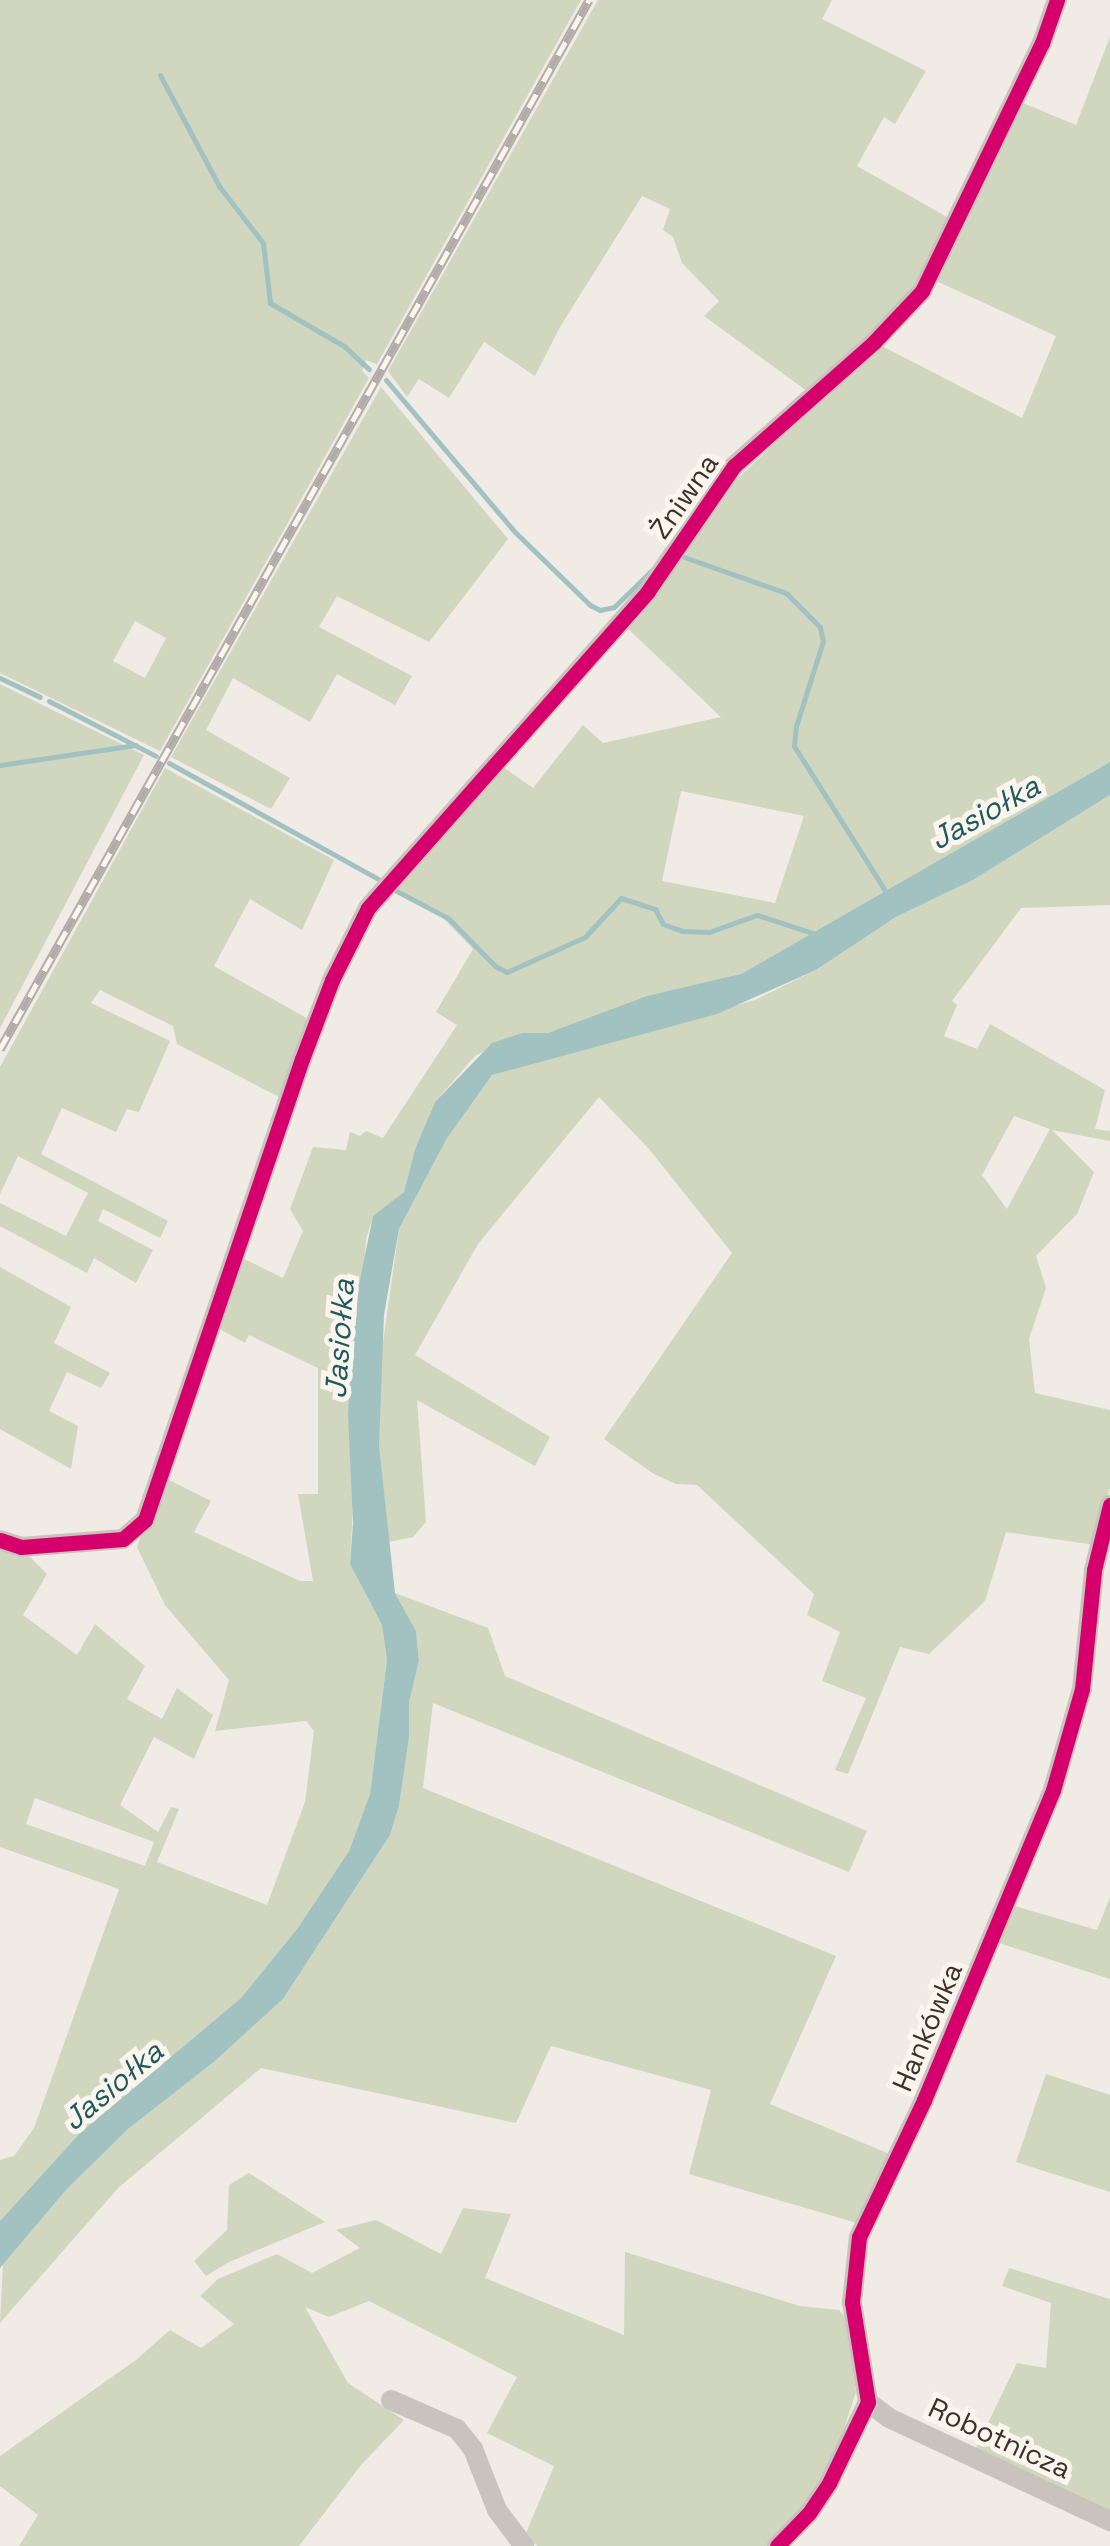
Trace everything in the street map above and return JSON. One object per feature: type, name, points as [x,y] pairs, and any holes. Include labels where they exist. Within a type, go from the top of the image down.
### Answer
[{"type":"street","name":"Żniwna","points":[[0,1540],[20,1547],[124,1538],[146,1520],[302,1059],[345,954],[382,888],[648,591],[734,466],[874,342],[922,291],[1042,42],[1056,0]]},
{"type":"street","name":"Hankówka","points":[[868,2402],[852,2302],[860,2236],[924,2100],[1068,1744],[1082,1689],[1094,1570],[1110,1505]]},
{"type":"street","points":[[391,2400],[457,2429],[473,2449],[497,2510],[524,2546]]},
{"type":"street","name":"Robotnicza","points":[[868,2402],[889,2418],[1110,2521]]},
{"type":"street","points":[[777,2546],[828,2483],[868,2402]]},
{"type":"green space","points":[[0,0],[581,0],[377,364],[366,360],[362,371],[369,378],[160,751],[0,673]],"holes":[[[135,621],[166,638],[145,678],[113,661]]]},
{"type":"green space","points":[[598,0],[832,0],[822,19],[926,71],[895,124],[884,117],[857,166],[947,217],[938,249],[904,300],[807,391],[704,316],[719,301],[682,263],[673,237],[663,230],[670,209],[642,196],[560,327],[535,376],[484,342],[449,398],[419,379],[407,397],[388,371]]},
{"type":"green space","points":[[1110,37],[1110,762],[741,974],[548,1033],[522,1033],[475,1056],[435,1102],[415,1149],[404,1192],[373,1217],[366,1239],[350,1564],[382,1625],[387,1660],[370,1794],[349,1851],[297,1929],[241,1998],[79,2134],[0,2221],[0,2160],[14,2156],[34,2128],[119,1889],[0,1847],[0,1546],[24,1551],[47,1574],[23,1615],[77,1655],[95,1624],[145,1666],[127,1699],[162,1719],[177,1688],[213,1715],[194,1759],[154,1737],[120,1805],[158,1832],[171,1807],[179,1809],[157,1862],[267,1905],[305,1802],[314,1731],[306,1721],[215,1731],[229,1680],[165,1605],[137,1547],[163,1477],[211,1501],[194,1532],[300,1581],[313,1581],[298,1494],[318,1494],[318,1368],[249,1335],[245,1343],[216,1327],[238,1256],[283,1278],[303,1231],[290,1209],[313,1147],[346,1150],[350,1132],[360,1136],[366,1131],[383,1138],[457,1025],[436,1012],[473,949],[443,918],[393,892],[500,765],[533,788],[583,725],[603,743],[721,717],[624,625],[730,486],[878,344],[1022,418],[1056,336],[934,280],[1018,101],[1076,125]],"holes":[[[681,791],[804,816],[775,903],[662,881]],[[35,1798],[154,1842],[145,1866],[26,1824]]]},
{"type":"green space","points":[[381,387],[508,539],[429,642],[337,596],[319,627],[412,676],[395,705],[337,674],[310,722],[233,678],[206,730],[290,778],[271,809],[171,757]]},
{"type":"green space","points":[[0,684],[144,755],[0,1028]]},
{"type":"green space","points":[[165,768],[334,860],[302,930],[250,899],[214,966],[310,1020],[283,1099],[177,1044],[173,1026],[100,990],[91,1003],[170,1041],[139,1112],[127,1109],[116,1132],[62,1108],[41,1154],[168,1221],[160,1238],[103,1209],[98,1221],[153,1250],[136,1283],[94,1258],[87,1273],[0,1226],[0,1203],[66,1236],[88,1193],[18,1156],[0,1194],[0,1067]]},
{"type":"green space","points":[[1110,795],[1110,905],[1021,908],[952,1001],[957,1005],[944,1036],[977,1049],[990,1024],[1105,1090],[1095,1129],[1110,1131],[1110,1141],[1052,1130],[1094,1172],[1077,1214],[1036,1256],[1046,1288],[1029,1339],[1035,1393],[1110,1410],[1110,1487],[1095,1545],[1006,1532],[985,1601],[929,1654],[900,1647],[848,1774],[835,1770],[866,1698],[822,1681],[840,1632],[807,1615],[814,1594],[697,1485],[676,1484],[654,1474],[604,1439],[732,1253],[649,1149],[599,1097],[478,1244],[415,1355],[550,1437],[535,1466],[417,1400],[426,1522],[413,1537],[389,1542],[379,1445],[380,1364],[399,1229],[446,1140],[492,1075],[755,1000],[816,970],[896,917],[973,880]],"holes":[[[1014,1116],[1050,1129],[1007,1209],[982,1175]]]},
{"type":"green space","points":[[0,1267],[71,1307],[54,1343],[110,1373],[101,1388],[67,1372],[49,1411],[78,1426],[71,1469],[0,1429]]},
{"type":"green space","points":[[395,1593],[488,1628],[505,1676],[867,1831],[849,1872],[433,1703],[423,1788],[836,1956],[770,2104],[892,2155],[857,2223],[689,2174],[711,2090],[551,2046],[516,2123],[261,2068],[118,2188],[0,2323],[3,2264],[66,2190],[128,2129],[215,2061],[283,1999],[390,1835],[399,1806],[409,1738],[409,1702],[419,1661],[416,1631]]},
{"type":"green space","points":[[1110,1897],[1110,1979],[996,1942],[1014,1906],[1097,1930]]},
{"type":"green space","points":[[1046,2074],[1110,2095],[1110,2192],[1016,2162]]},
{"type":"green space","points":[[249,2173],[325,2222],[229,2262],[206,2276],[194,2261],[227,2230],[229,2185]]},
{"type":"green space","points":[[463,2208],[511,2214],[485,2278],[624,2335],[625,2252],[800,2306],[839,2310],[845,2317],[856,2392],[839,2444],[817,2488],[771,2546],[538,2546],[524,2538],[554,2466],[487,2433],[517,2377],[369,2301],[329,2317],[305,2307],[348,2383],[404,2420],[361,2465],[299,2546],[19,2546],[38,2515],[0,2486],[0,2456],[136,2360],[170,2330],[201,2348],[234,2324],[200,2296],[218,2279],[277,2254],[312,2273],[360,2248],[336,2230],[376,2220],[441,2254]]},
{"type":"green space","points":[[1009,2268],[1110,2299],[1110,2514],[975,2450],[1017,2363],[1046,2368],[1051,2303],[1002,2286]]},
{"type":"water","points":[[1110,762],[1110,795],[973,880],[896,917],[816,970],[717,1014],[492,1075],[446,1140],[399,1229],[384,1315],[379,1445],[395,1593],[416,1631],[419,1661],[409,1702],[409,1738],[399,1806],[390,1835],[283,1999],[215,2061],[128,2129],[66,2190],[0,2268],[0,2221],[79,2134],[241,1998],[297,1929],[349,1851],[370,1794],[387,1660],[382,1625],[350,1564],[353,1523],[348,1415],[353,1314],[373,1216],[404,1192],[415,1149],[435,1102],[492,1043],[522,1033],[548,1033],[647,996],[741,974]]},
{"type":"waterway","points":[[160,75],[219,186],[263,243],[270,303],[344,346],[369,369]]},
{"type":"waterway","points":[[386,380],[515,532],[590,605],[600,610],[614,607],[651,571]]},
{"type":"waterway","points":[[684,557],[786,593],[820,627],[823,641],[796,726],[794,746],[888,895]]},
{"type":"waterway","points":[[0,678],[40,697]]},
{"type":"waterway","points":[[49,701],[156,756]]},
{"type":"waterway","points":[[0,765],[136,745]]},
{"type":"waterway","points":[[169,763],[378,879]]},
{"type":"waterway","points":[[391,888],[448,918],[495,966],[507,972],[585,937],[621,898],[655,909],[663,924],[682,931],[709,932],[757,915],[816,934]]},
{"type":"railway","points":[[0,1049],[589,0]]},
{"type":"cycle path","points":[[0,1540],[21,1547],[123,1539],[145,1520],[302,1059],[332,980],[368,908],[648,591],[734,466],[874,342],[922,291],[1042,43],[1057,0]]},
{"type":"cycle path","points":[[777,2546],[809,2513],[829,2483],[868,2402],[852,2302],[859,2237],[924,2100],[1053,1790],[1082,1689],[1094,1570],[1110,1505]]},
{"type":"water label","name":"Jasiołka","points":[[985,813]]},
{"type":"water label","name":"Jasiołka","points":[[340,1339]]},
{"type":"water label","name":"Jasiołka","points":[[113,2086]]}]
